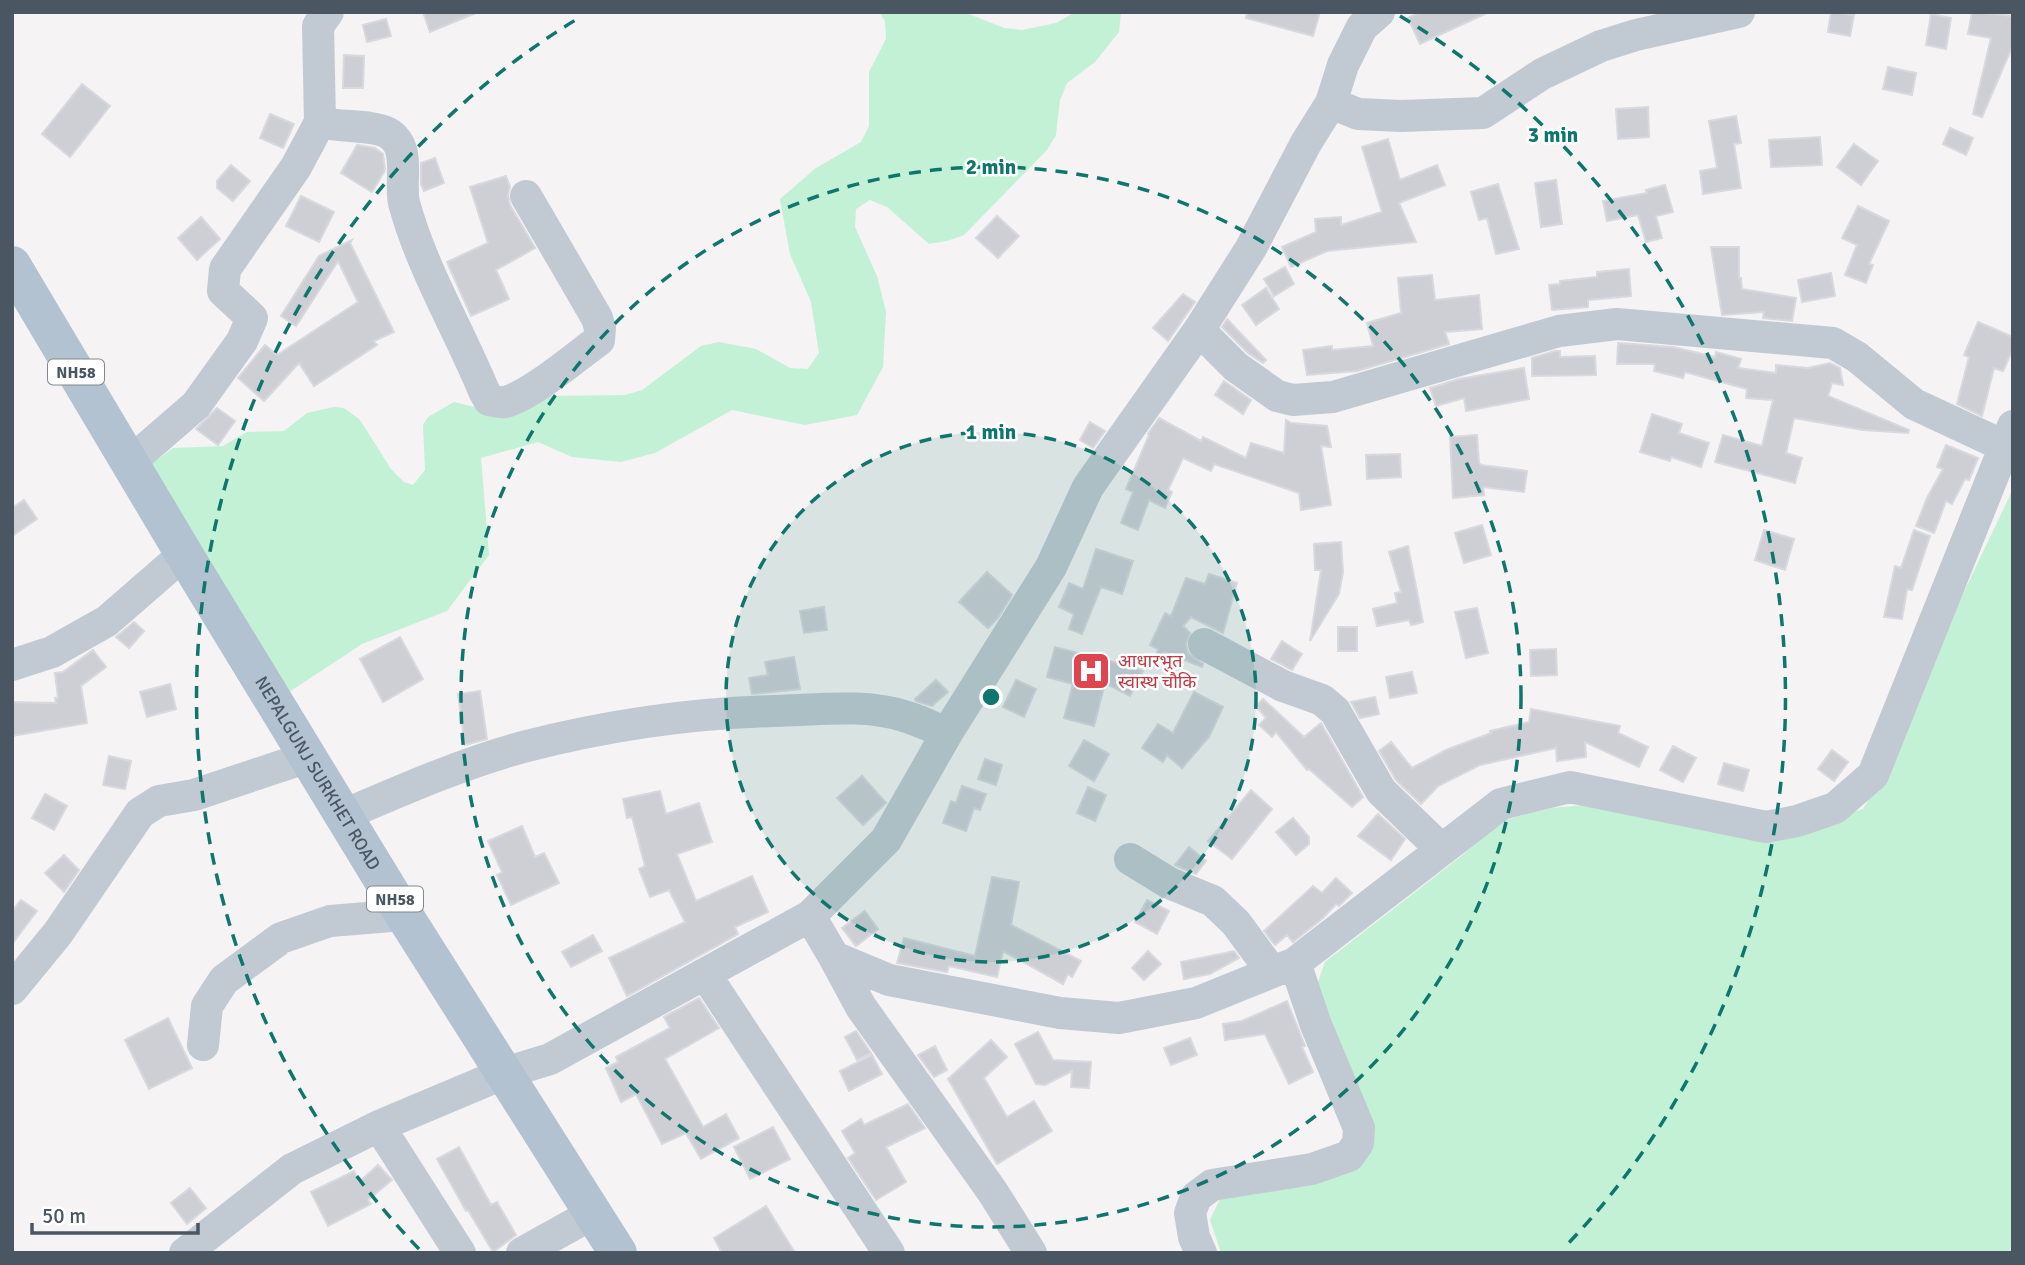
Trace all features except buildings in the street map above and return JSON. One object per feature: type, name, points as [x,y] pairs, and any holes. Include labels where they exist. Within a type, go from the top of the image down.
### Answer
[{"type":"main road","name":"NH58","points":[[12,265],[180,548]]},
{"type":"main road","name":"NEPALGUNJ SURKHET ROAD","points":[[180,548],[404,915],[618,1253]]},
{"type":"street","points":[[135,471],[196,405],[242,341],[252,318],[223,291],[225,269],[296,167],[320,122],[318,26],[328,12]]},
{"type":"street","points":[[185,1253],[292,1169],[379,1126],[505,1073],[550,1059],[810,916],[886,840],[947,733],[1051,567],[1088,488],[1199,330],[1251,248],[1306,143],[1331,103],[1343,65],[1362,27],[1379,12]]},
{"type":"street","points":[[1331,103],[1359,114],[1401,116],[1483,113],[1542,74],[1601,46],[1739,12]]},
{"type":"street","points":[[320,122],[335,127],[351,126],[388,133],[396,141],[402,154],[403,200],[431,277],[484,391],[489,400],[498,402],[507,401],[527,391],[567,365],[598,340],[600,328],[597,318],[526,196]]},
{"type":"street","points":[[834,957],[889,980],[1059,1013],[1119,1018],[1196,1003],[1284,968],[1501,804],[1570,787],[1766,827],[1797,821],[1835,808],[1873,775],[2008,436],[1914,404],[1857,356],[1833,343],[1617,324],[1586,327],[1547,335],[1333,397],[1293,400],[1277,396],[1236,367],[1199,330]]},
{"type":"street","points":[[12,665],[52,652],[107,621],[180,548]]},
{"type":"street","points":[[1204,644],[1283,686],[1322,700],[1335,711],[1381,791],[1441,849]]},
{"type":"street","points":[[344,815],[426,780],[521,748],[593,731],[672,718],[759,711],[860,709],[906,716],[947,733]]},
{"type":"street","points":[[12,989],[58,933],[141,813],[159,801],[194,795],[308,757]]},
{"type":"street","points":[[1130,859],[1169,883],[1213,901],[1284,968],[1316,1025],[1359,1128],[1359,1143],[1349,1156],[1312,1169],[1212,1185],[1196,1197],[1190,1213],[1194,1237],[1201,1253]]},
{"type":"street","points":[[203,1045],[207,1006],[224,979],[281,938],[330,921],[404,915]]},
{"type":"street","points":[[810,916],[862,1007],[1031,1253]]},
{"type":"street","points":[[705,974],[889,1253]]},
{"type":"street","points":[[379,1126],[460,1253]]},
{"type":"street","points":[[522,1253],[594,1213]]},
{"type":"green space","points":[[879,12],[964,12],[1004,28],[1022,30],[1056,23],[1075,12],[1121,12],[1119,32],[1095,62],[1067,83],[1060,100],[1056,135],[1047,150],[964,235],[929,244],[887,207],[870,200],[856,209],[855,227],[877,276],[886,312],[883,367],[857,415],[805,425],[732,410],[655,453],[621,462],[572,457],[538,442],[481,458],[489,555],[447,611],[362,644],[289,692],[143,470],[173,448],[223,446],[247,432],[284,431],[307,413],[334,407],[344,408],[360,420],[391,469],[404,482],[413,485],[425,470],[423,425],[428,417],[454,402],[498,413],[524,401],[550,396],[625,395],[642,390],[701,346],[719,342],[756,349],[790,368],[808,369],[819,353],[811,302],[790,254],[780,199],[816,168],[861,142],[869,126],[869,72],[886,39],[885,21]]},
{"type":"green space","points":[[2013,489],[2013,1253],[1221,1253],[1210,1220],[1220,1199],[1350,1170],[1318,982],[1325,962],[1464,854],[1499,821],[1552,808],[1596,804],[1775,837],[1863,809],[1899,750],[1931,661]]},
{"type":"place","name":"आधारभुत स्वास्थ चौकि","points":[[1091,671]]}]
